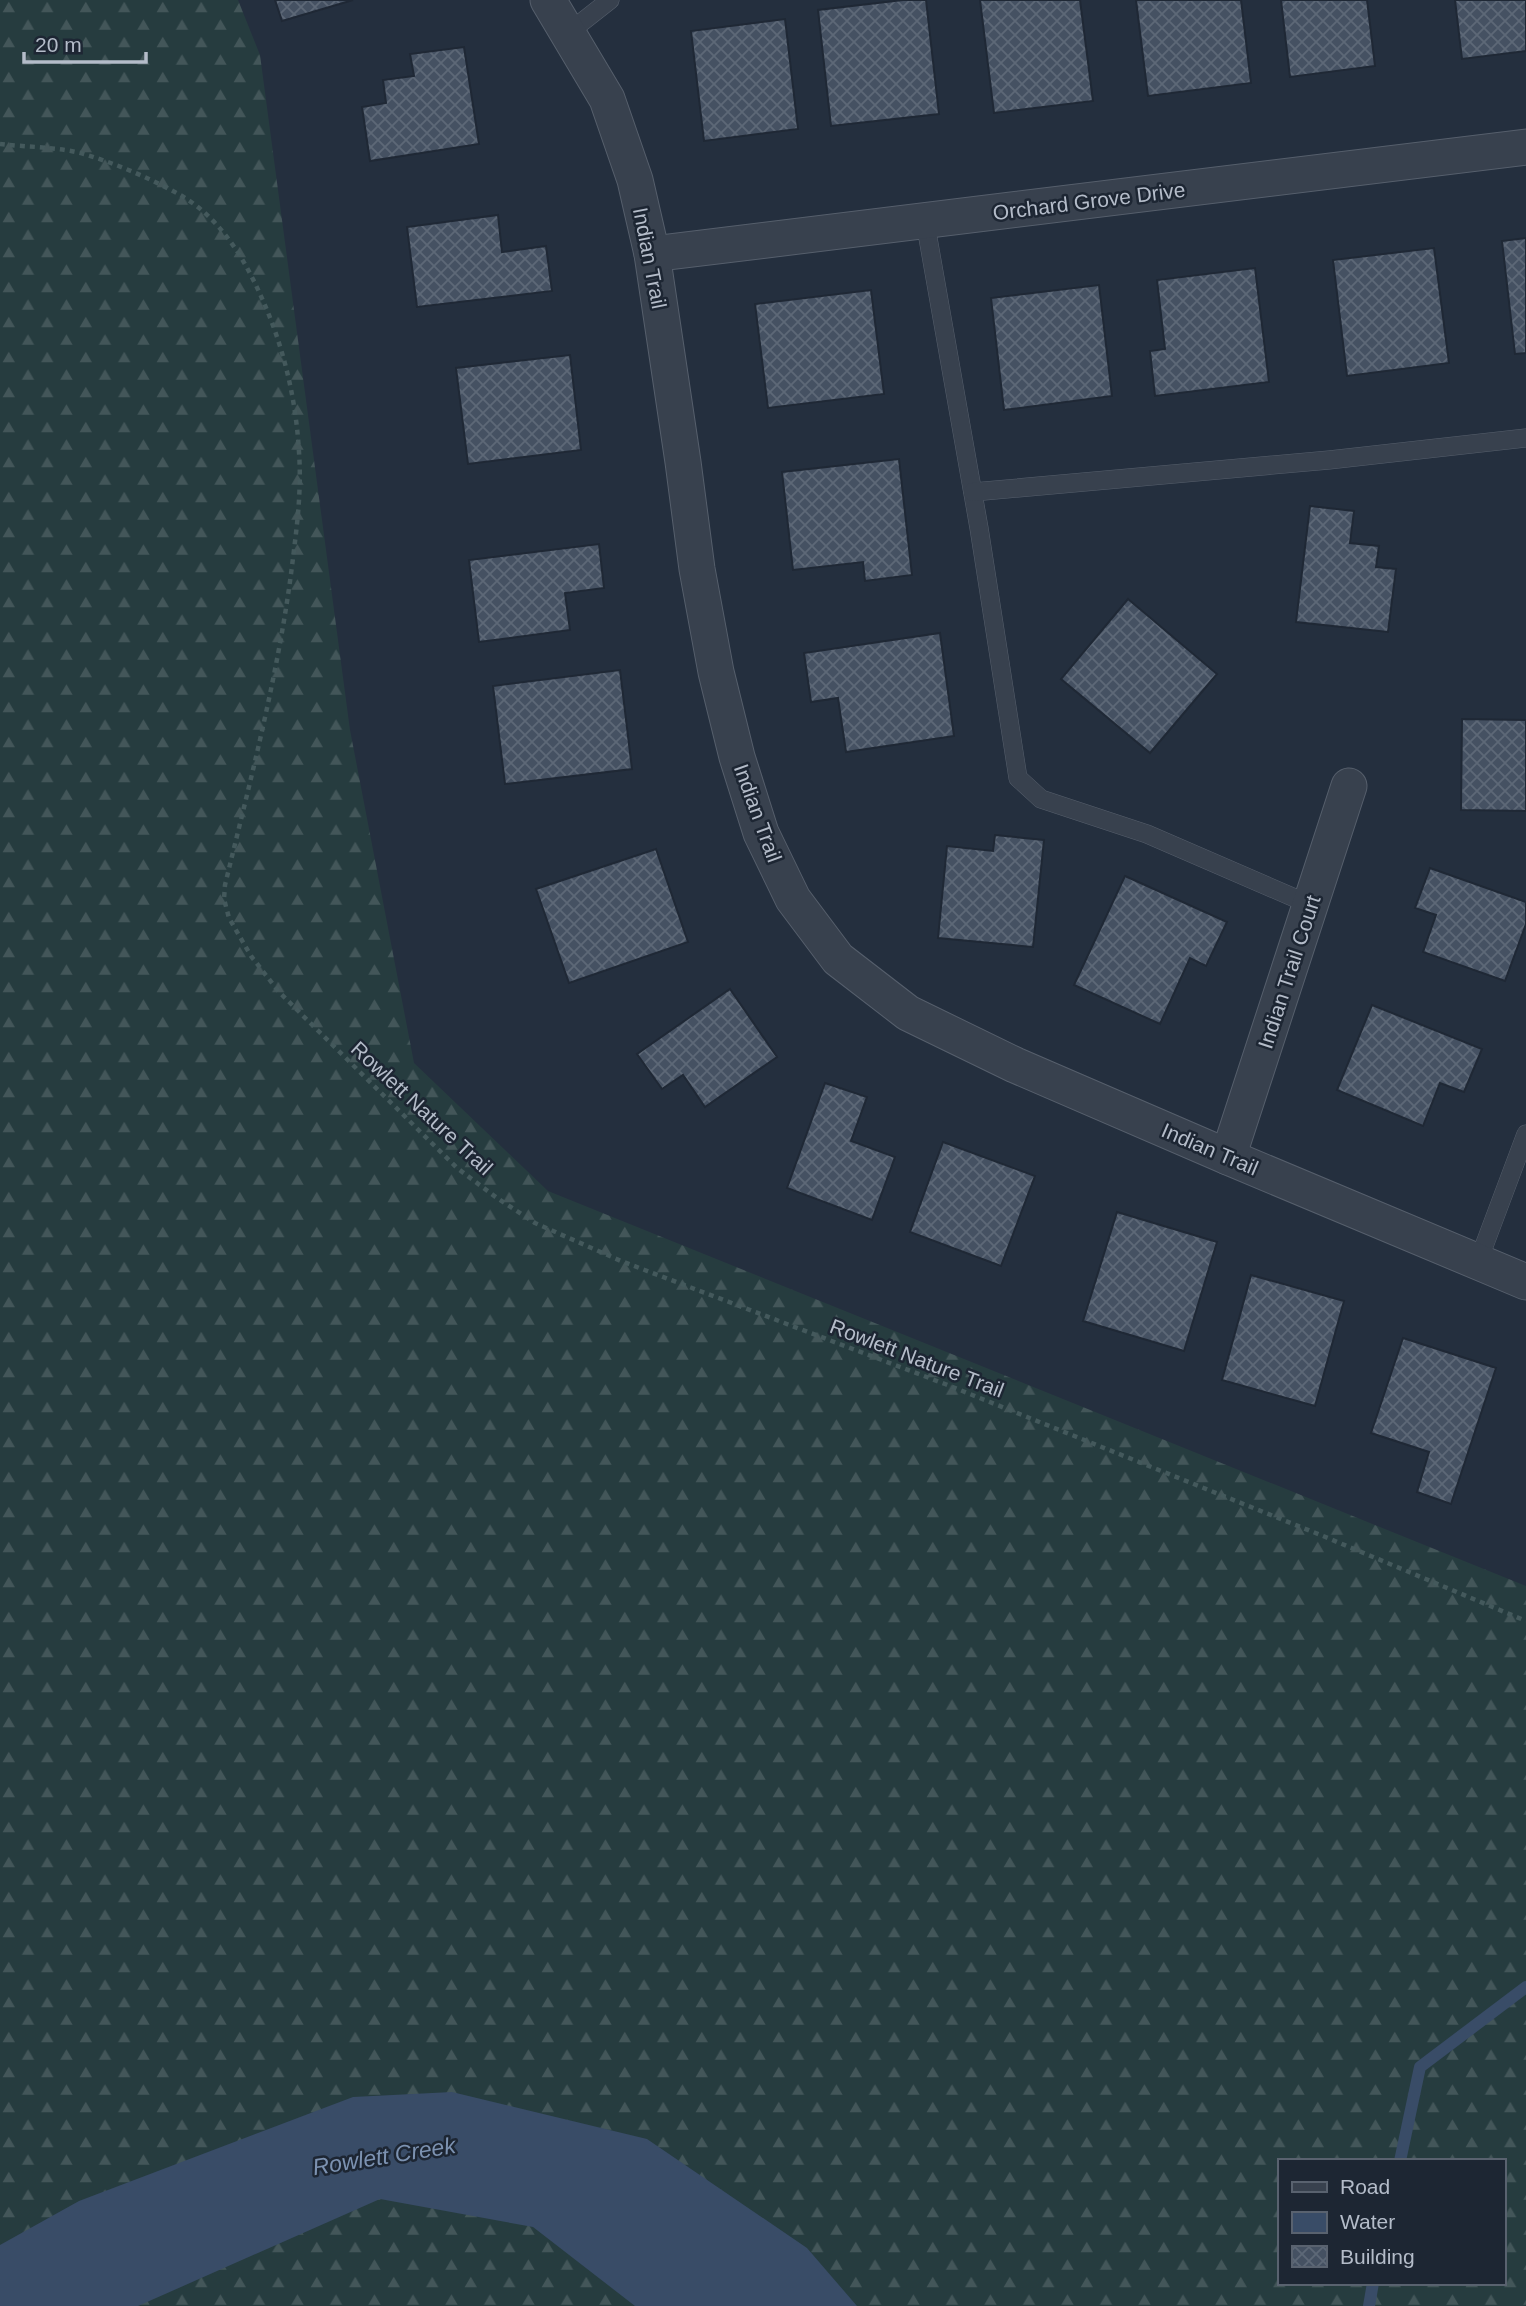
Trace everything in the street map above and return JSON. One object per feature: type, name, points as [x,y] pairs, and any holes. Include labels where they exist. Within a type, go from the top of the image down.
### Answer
[{"type":"street","name":"Indian Trail","points":[[548,0],[607,99],[635,180],[652,254],[684,462],[697,569],[716,673],[737,757],[761,833],[793,899],[838,959],[908,1013],[1015,1065],[1526,1282]]},
{"type":"street","name":"Orchard Grove Drive","points":[[652,254],[1526,147]]},
{"type":"street","name":"Indian Trail Court","points":[[1228,1157],[1349,786]]},
{"type":"lane","points":[[568,33],[610,0]]},
{"type":"lane","points":[[925,221],[973,492],[1018,778],[1041,799],[1147,834],[1311,905]]},
{"type":"lane","points":[[973,492],[1329,460],[1526,438]]},
{"type":"lane","points":[[1478,1262],[1526,1134]]},
{"type":"path","name":"Rowlett Nature Trail","points":[[0,144],[82,153],[149,179],[184,197],[218,225],[247,265],[272,320],[284,355],[294,405],[299,452],[300,504],[283,634],[224,899],[229,918],[251,956],[279,992],[457,1168],[536,1223],[621,1261],[970,1394],[1526,1621]]},
{"type":"green space","points":[[0,0],[238,0],[260,55],[350,730],[414,1063],[548,1191],[1526,1586],[1526,2306],[0,2306]]},
{"type":"water","name":"Rowlett Creek","points":[[452,2092],[647,2139],[807,2248],[857,2306],[635,2306],[533,2227],[380,2199],[138,2306],[0,2306],[0,2245],[79,2201],[353,2097]]},
{"type":"building","points":[[275,0],[353,0],[282,21]]},
{"type":"building","points":[[903,0],[926,0],[939,114],[831,126],[818,10]]},
{"type":"building","points":[[980,0],[1080,0],[1093,101],[994,113]]},
{"type":"building","points":[[1136,0],[1241,0],[1251,83],[1148,96]]},
{"type":"building","points":[[1281,0],[1367,0],[1375,66],[1290,77]]},
{"type":"building","points":[[1455,0],[1526,0],[1526,51],[1462,59]]},
{"type":"building","points":[[785,19],[798,129],[704,141],[691,31]]},
{"type":"building","points":[[464,47],[479,144],[370,161],[362,107],[386,103],[383,80],[414,76],[410,54]]},
{"type":"building","points":[[498,215],[502,252],[546,246],[552,291],[417,307],[407,227]]},
{"type":"building","points":[[1526,238],[1526,353],[1515,354],[1502,241]]},
{"type":"building","points":[[1434,248],[1449,363],[1347,376],[1333,260]]},
{"type":"building","points":[[1255,268],[1269,382],[1155,396],[1150,351],[1165,349],[1157,280]]},
{"type":"building","points":[[1099,285],[1112,396],[1004,410],[991,298]]},
{"type":"building","points":[[871,290],[884,394],[768,408],[755,304]]},
{"type":"building","points":[[570,355],[581,450],[468,464],[456,368]]},
{"type":"building","points":[[899,459],[912,575],[865,581],[863,562],[793,570],[782,472]]},
{"type":"building","points":[[1310,506],[1354,511],[1350,543],[1379,546],[1376,567],[1396,569],[1388,632],[1296,622]]},
{"type":"building","points":[[599,544],[604,588],[565,593],[570,630],[479,642],[469,560]]},
{"type":"building","points":[[1128,599],[1217,674],[1150,753],[1061,679]]},
{"type":"building","points":[[940,633],[954,736],[846,752],[838,698],[811,702],[804,653]]},
{"type":"building","points":[[620,670],[632,769],[505,784],[493,686]]},
{"type":"building","points":[[1462,719],[1526,720],[1526,811],[1461,810]]},
{"type":"building","points":[[995,835],[1044,840],[1033,947],[938,938],[947,846],[993,851]]},
{"type":"building","points":[[656,849],[688,942],[569,983],[536,889]]},
{"type":"building","points":[[1430,868],[1526,902],[1526,924],[1505,981],[1423,952],[1436,915],[1415,908]]},
{"type":"building","points":[[1125,876],[1227,922],[1206,966],[1190,958],[1160,1024],[1074,985]]},
{"type":"building","points":[[730,989],[777,1057],[705,1107],[683,1075],[662,1089],[637,1054]]},
{"type":"building","points":[[1372,1005],[1482,1049],[1464,1092],[1440,1083],[1423,1126],[1337,1090]]},
{"type":"building","points":[[825,1083],[867,1097],[851,1141],[895,1157],[872,1220],[787,1188]]},
{"type":"building","points":[[943,1142],[1035,1176],[1001,1266],[910,1232]]},
{"type":"building","points":[[1117,1212],[1217,1242],[1184,1351],[1083,1321]]},
{"type":"building","points":[[1251,1275],[1344,1301],[1315,1406],[1222,1380]]},
{"type":"building","points":[[1403,1338],[1496,1368],[1451,1504],[1417,1492],[1429,1452],[1371,1433]]},
{"type":"waterway","points":[[1400,2159],[1420,2067],[1526,1987]]},
{"type":"waterway","points":[[1369,2306],[1373,2285]]}]
